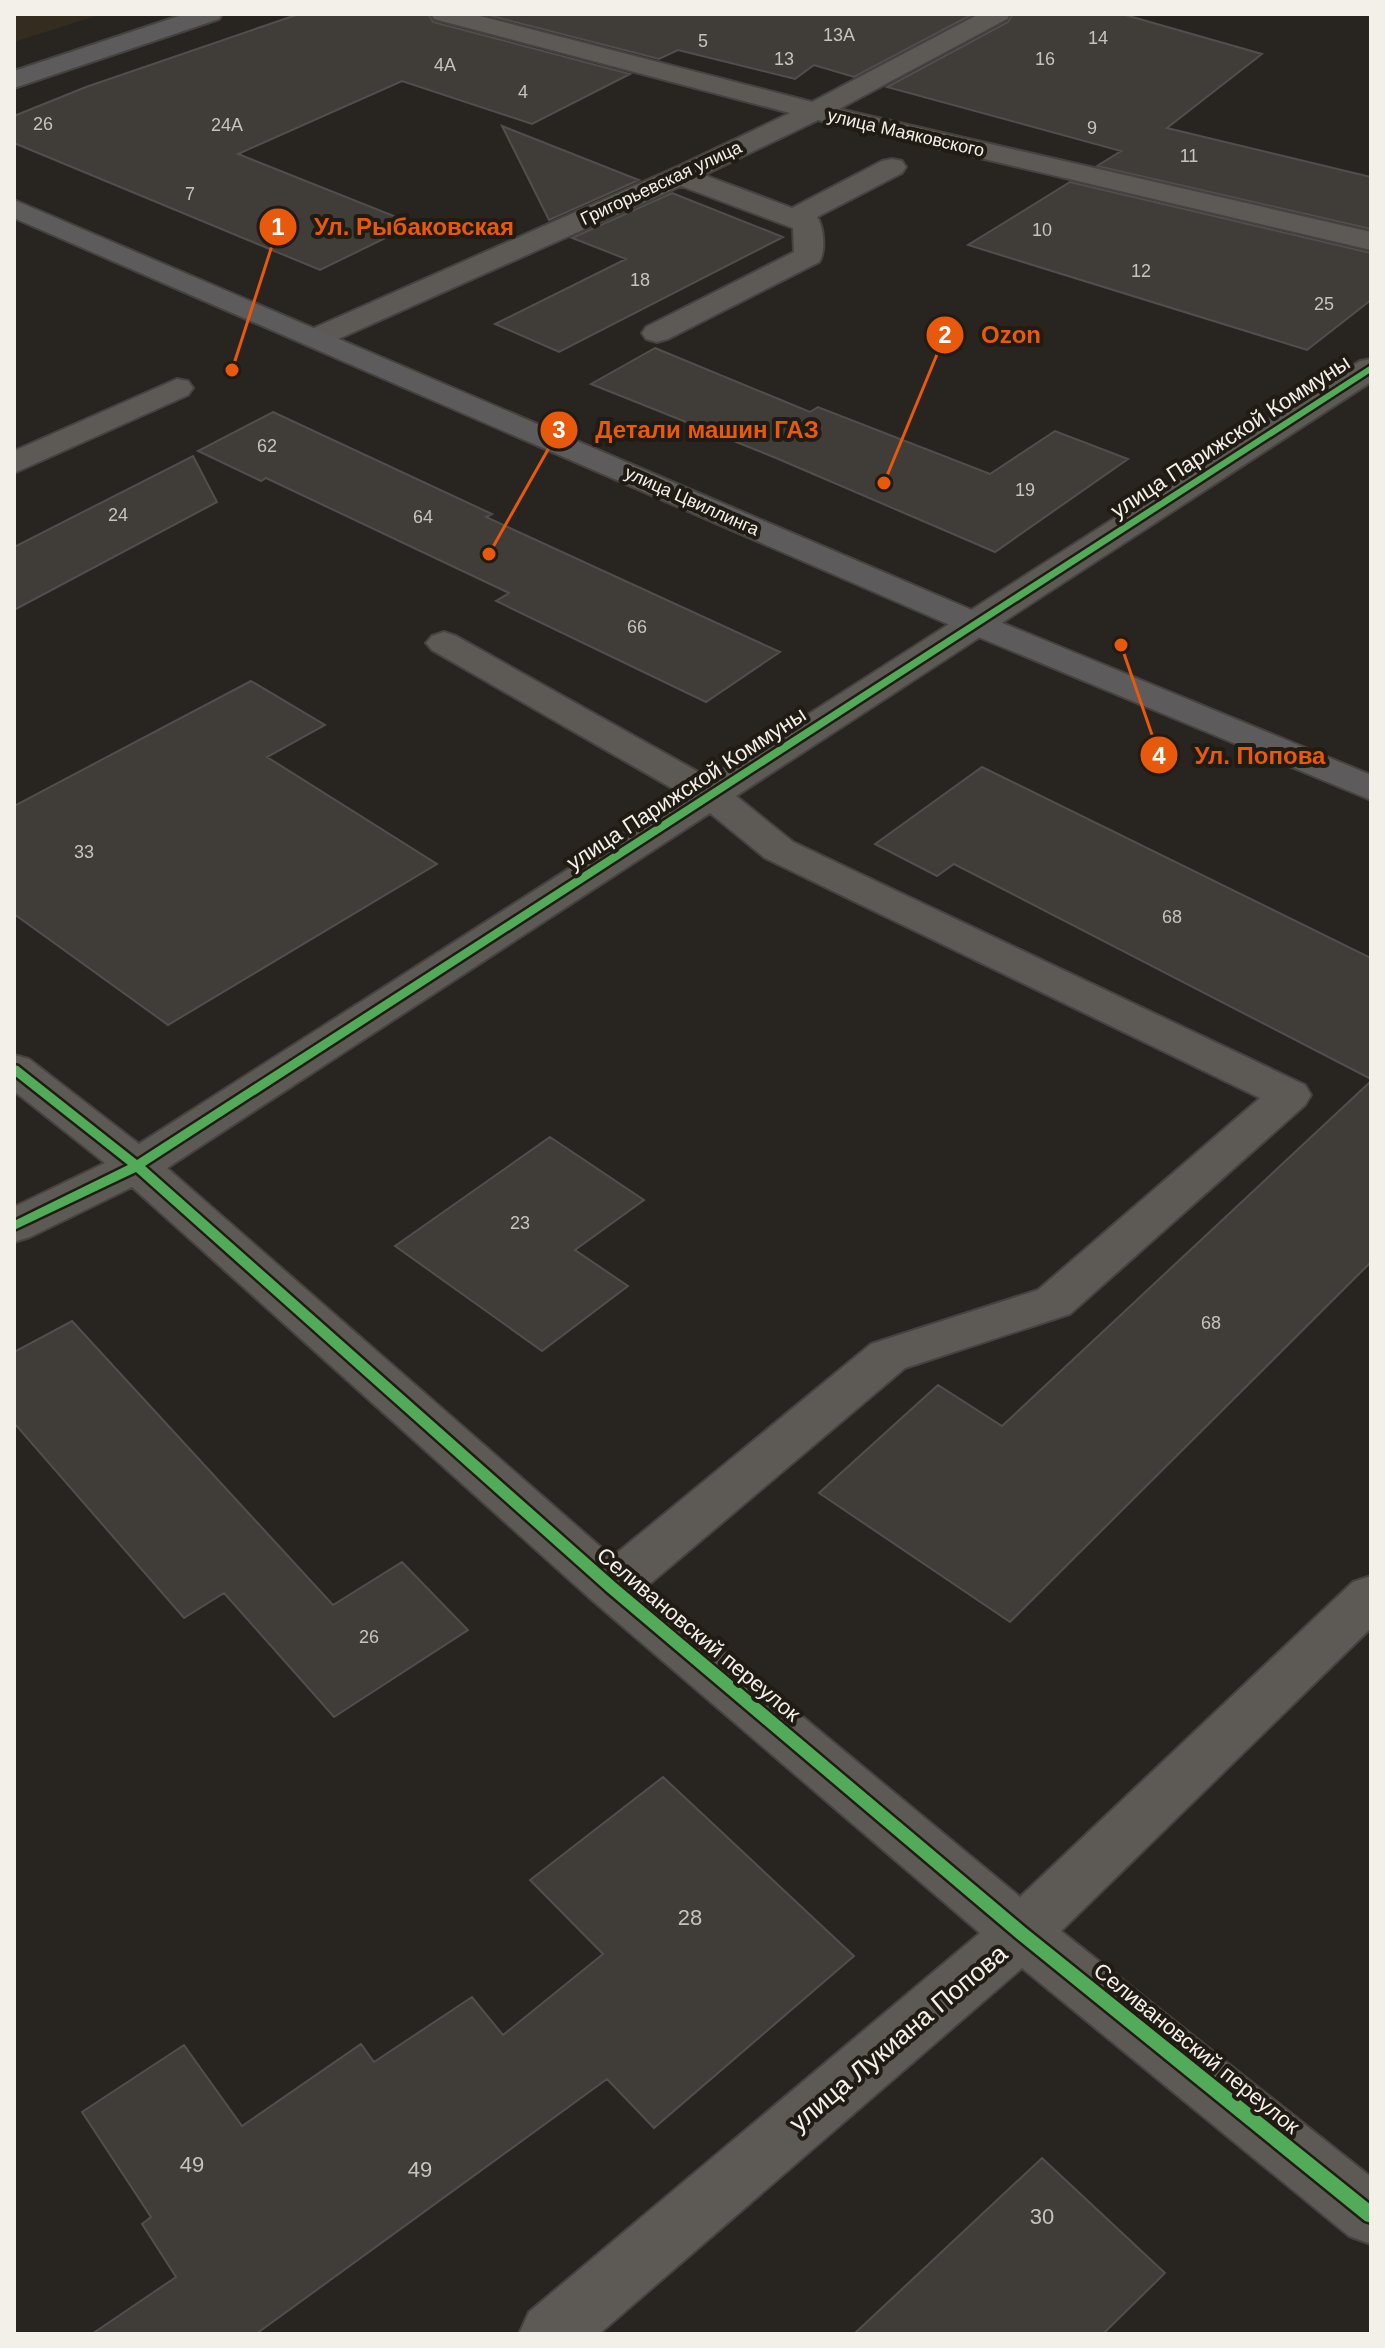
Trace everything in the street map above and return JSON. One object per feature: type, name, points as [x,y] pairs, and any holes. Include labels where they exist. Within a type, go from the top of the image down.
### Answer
[{"type":"main road","points":[[14,80],[210,14]]},
{"type":"main road","name":"улица Цвиллинга","points":[[14,208],[976,624],[1371,789]]},
{"type":"street","name":"улица Маяковского","points":[[443,14],[815,111],[1371,241]]},
{"type":"street","name":"Григорьевская улица","points":[[316,338],[680,176],[815,111],[998,14]]},
{"type":"street","points":[[793,218],[892,167]]},
{"type":"street","points":[[657,333],[809,256],[807,223],[680,176]]},
{"type":"street","name":"улица Парижской Коммуны","points":[[14,1226],[137,1166],[1371,368]]},
{"type":"street","points":[[14,463],[177,388]]},
{"type":"street","points":[[444,643],[713,796],[779,850],[1290,1095],[1054,1302],[888,1356],[611,1587]]},
{"type":"street","name":"Селивановский переулок","points":[[14,1069],[137,1166],[611,1587],[1021,1933],[1371,2215]]},
{"type":"street","name":"улица Лукиана Попова","points":[[551,2334],[1021,1933],[1371,1596]]},
{"type":"shaded area","points":[[14,14],[102,14],[14,42]]},
{"type":"building","points":[[299,14],[428,14],[433,22],[630,74],[532,124],[402,81],[238,154],[414,224],[320,270],[14,143],[14,116],[86,87]]},
{"type":"building","points":[[484,14],[973,14],[854,77],[814,65],[795,79],[678,50],[659,59]]},
{"type":"building","points":[[1013,14],[1122,14],[1262,54],[1167,128],[1371,177],[1371,229],[1097,166],[1121,151],[887,87],[1008,22]]},
{"type":"building","points":[[502,126],[639,180],[549,220]]},
{"type":"building","points":[[1070,182],[1371,253],[1371,300],[1307,350],[968,245]]},
{"type":"building","points":[[672,193],[783,237],[559,352],[495,324],[626,259],[572,238]]},
{"type":"building","points":[[655,348],[810,412],[818,407],[990,474],[1055,431],[1128,459],[995,552],[776,458],[591,384]]},
{"type":"building","points":[[273,412],[492,514],[486,517],[780,652],[706,702],[496,601],[509,593],[266,478],[261,481],[198,451]]},
{"type":"building","points":[[193,456],[217,502],[14,610],[14,547]]},
{"type":"building","points":[[251,681],[325,725],[267,757],[437,864],[168,1025],[14,914],[14,806]]},
{"type":"building","points":[[982,767],[1371,958],[1371,1079],[954,864],[937,876],[875,844]]},
{"type":"building","points":[[1371,1081],[1371,1262],[1010,1622],[819,1493],[938,1385],[1002,1426]]},
{"type":"building","points":[[550,1137],[644,1200],[575,1250],[628,1286],[542,1351],[395,1246]]},
{"type":"building","points":[[72,1321],[333,1605],[402,1562],[468,1630],[334,1717],[224,1593],[184,1618],[14,1423],[14,1352]]},
{"type":"building","points":[[663,1777],[854,1956],[654,2128],[607,2079],[256,2334],[92,2334],[176,2277],[142,2224],[151,2217],[82,2112],[184,2045],[242,2126],[361,2044],[374,2062],[472,1997],[503,2035],[603,1954],[530,1880]]},
{"type":"building","points":[[1042,2158],[1165,2273],[1103,2334],[854,2334]]},
{"type":"cycle path","points":[[14,1226],[137,1166],[1371,368]]},
{"type":"cycle path","points":[[14,1069],[137,1166],[611,1587],[1021,1933],[1371,2215]]},
{"type":"place","name":"Ул. Рыбаковская","points":[[232,370]]},
{"type":"place","name":"Ozon","points":[[884,483]]},
{"type":"place","name":"Детали машин ГАЗ","points":[[489,554]]},
{"type":"place","name":"Ул. Попова","points":[[1121,645]]}]
